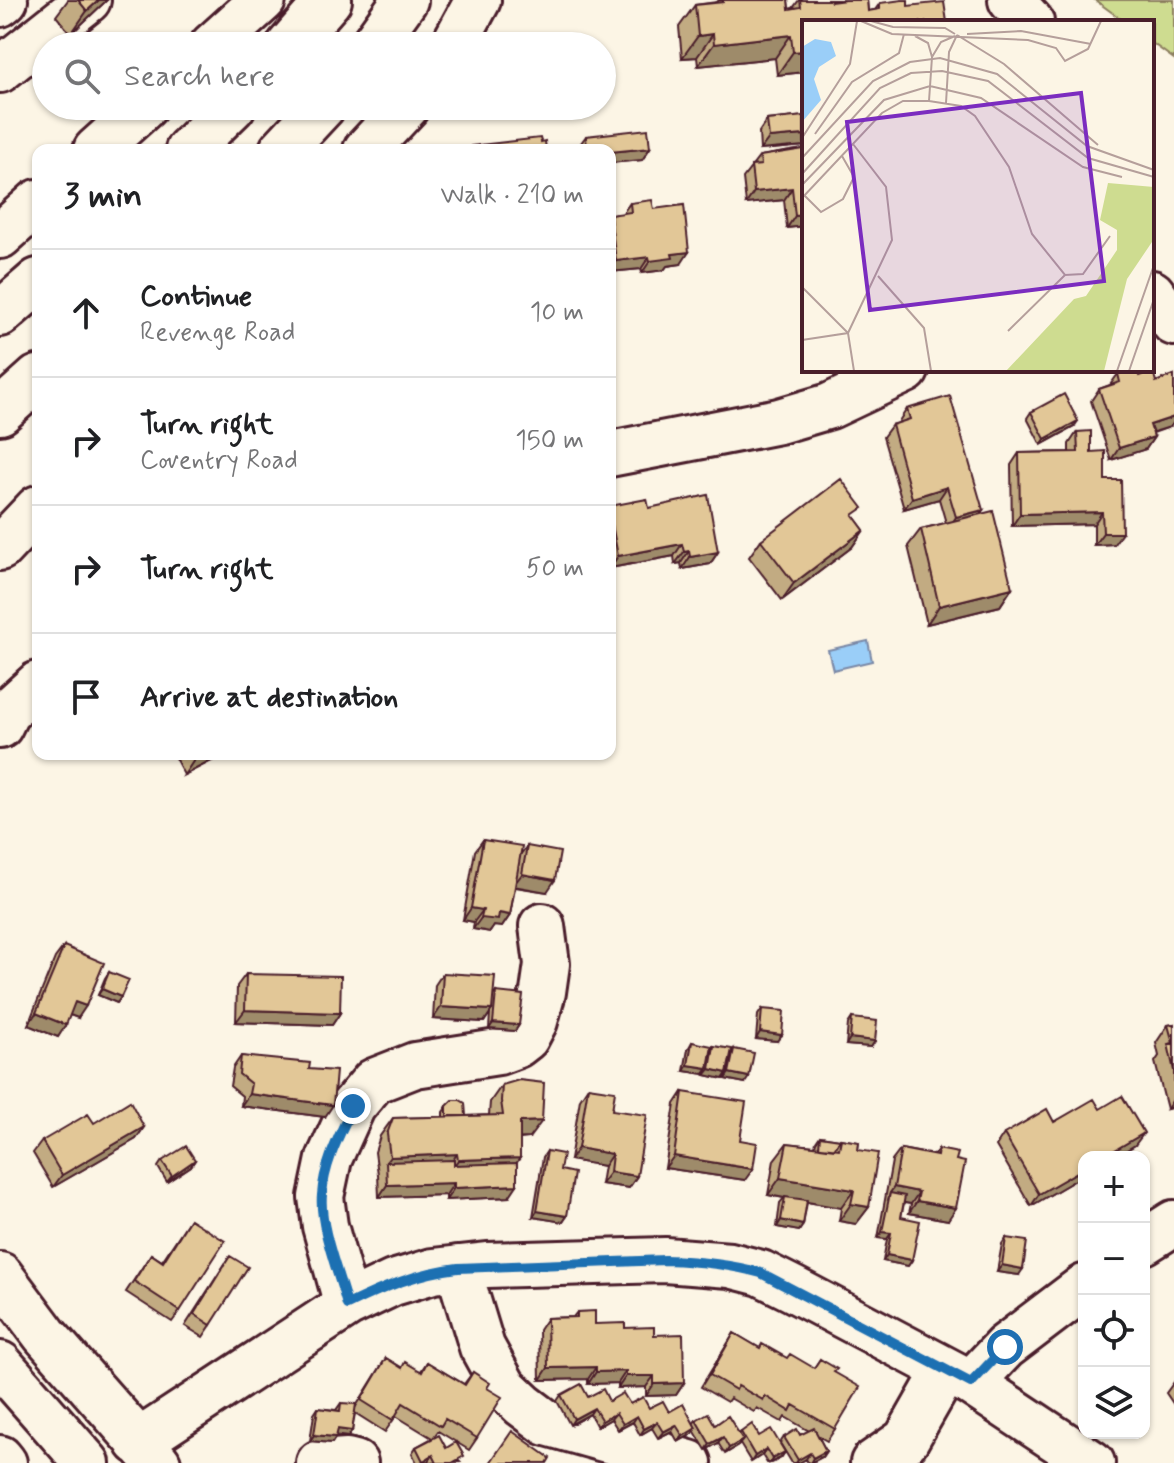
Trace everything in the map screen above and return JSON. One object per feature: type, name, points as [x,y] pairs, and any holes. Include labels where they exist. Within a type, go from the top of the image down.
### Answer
[{"type":"main road","points":[[0,4],[5,0]]},
{"type":"main road","points":[[0,44],[53,0]]},
{"type":"main road","points":[[48,32],[88,0]]},
{"type":"main road","points":[[228,32],[263,0]]},
{"type":"main road","points":[[301,32],[329,0]]},
{"type":"main road","points":[[382,32],[405,0]]},
{"type":"main road","points":[[461,32],[478,0]]},
{"type":"main road","points":[[1011,0],[1029,20]]},
{"type":"main road","points":[[0,70],[32,45]]},
{"type":"main road","points":[[103,144],[129,120]]},
{"type":"main road","points":[[194,144],[219,120]]},
{"type":"main road","points":[[288,144],[310,120]]},
{"type":"main road","points":[[372,144],[394,120]]},
{"type":"main road","points":[[0,236],[32,207]]},
{"type":"main road","points":[[0,314],[32,286]]},
{"type":"main road","points":[[1154,296],[1174,323]]},
{"type":"main road","points":[[616,453],[779,421],[830,406],[902,372]]},
{"type":"main road","points":[[0,412],[32,383]]},
{"type":"main road","points":[[0,548],[32,514]]},
{"type":"main road","points":[[0,726],[7,712],[32,689]]},
{"type":"main road","points":[[347,1305],[325,1226],[321,1197],[329,1159],[353,1106],[374,1081],[415,1065],[498,1052],[526,1038],[535,1021],[543,992],[547,964],[542,926]]},
{"type":"main road","points":[[1150,1238],[1174,1223]]},
{"type":"main road","points":[[0,1275],[45,1335],[148,1453],[347,1305],[393,1283],[433,1271],[458,1268],[665,1260],[730,1265],[761,1273],[958,1377],[1092,1463]]},
{"type":"main road","points":[[458,1268],[482,1347],[504,1387],[523,1405],[547,1423],[689,1463]]},
{"type":"main road","points":[[873,1463],[906,1440],[958,1377],[1005,1347],[1078,1292]]},
{"type":"main road","points":[[0,1364],[87,1463]]},
{"type":"main road","points":[[0,1458],[4,1463]]},
{"type":"main road","points":[[319,1463],[355,1463]]},
{"type":"green space","points":[[1095,0],[1174,0],[1174,59],[1154,44],[1154,20],[1122,20]]},
{"type":"water","points":[[868,641],[872,661],[833,670],[828,650]]},
{"type":"building","points":[[78,0],[99,0],[87,11]]},
{"type":"building","points":[[788,0],[789,9],[801,7],[800,0],[867,0],[868,11],[880,9],[880,3],[902,0],[908,0],[908,6],[944,2],[947,20],[802,20],[802,51],[793,52],[791,35],[714,44],[713,34],[698,36],[695,5]]},
{"type":"building","points":[[802,116],[802,135],[769,138],[767,120]]},
{"type":"building","points":[[648,129],[650,148],[616,151],[616,144],[587,144],[586,136]]},
{"type":"building","points":[[540,138],[545,144],[489,144]]},
{"type":"building","points":[[802,149],[802,215],[795,216],[792,188],[754,192],[751,166],[761,165],[760,156]]},
{"type":"building","points":[[652,200],[654,209],[684,205],[689,252],[650,261],[649,257],[616,261],[616,214],[631,212],[630,203]]},
{"type":"building","points":[[1138,372],[1139,376],[1153,372],[1156,382],[1174,375],[1174,417],[1150,425],[1154,437],[1119,448],[1099,389],[1120,382],[1118,374]]},
{"type":"building","points":[[1064,394],[1078,421],[1045,439],[1031,412]]},
{"type":"building","points":[[950,396],[983,510],[956,517],[947,487],[912,498],[892,425],[910,419],[907,409]]},
{"type":"building","points":[[1091,431],[1091,452],[1105,451],[1105,480],[1121,480],[1122,533],[1103,533],[1102,512],[1020,514],[1019,453],[1078,452],[1077,432]]},
{"type":"building","points":[[841,479],[863,508],[853,515],[864,530],[794,583],[761,540]]},
{"type":"building","points":[[708,495],[718,552],[690,557],[689,551],[684,552],[682,544],[618,556],[616,505],[647,499],[649,508]]},
{"type":"building","points":[[993,511],[1012,588],[939,606],[921,529]]},
{"type":"building","points":[[483,840],[522,846],[510,915],[499,913],[498,920],[481,918],[483,910],[471,908]]},
{"type":"building","points":[[527,846],[560,852],[555,880],[522,874]]},
{"type":"building","points":[[64,946],[104,963],[86,1006],[75,1002],[66,1025],[36,1013]]},
{"type":"building","points":[[109,972],[129,980],[121,997],[102,989]]},
{"type":"building","points":[[443,973],[495,976],[492,1010],[441,1007]]},
{"type":"building","points":[[246,974],[341,976],[340,1013],[245,1010]]},
{"type":"building","points":[[496,992],[523,995],[519,1025],[493,1023]]},
{"type":"building","points":[[762,1009],[784,1011],[782,1035],[760,1032]]},
{"type":"building","points":[[852,1018],[877,1021],[875,1041],[850,1038]]},
{"type":"building","points":[[1174,1024],[1174,1071],[1168,1044],[1173,1043],[1168,1025]]},
{"type":"building","points":[[692,1042],[712,1046],[708,1068],[688,1065]]},
{"type":"building","points":[[714,1046],[732,1049],[727,1073],[710,1069]]},
{"type":"building","points":[[734,1049],[754,1053],[749,1077],[729,1073]]},
{"type":"building","points":[[241,1056],[310,1063],[309,1069],[336,1071],[333,1105],[249,1094],[251,1084],[239,1074]]},
{"type":"building","points":[[519,1080],[544,1083],[542,1121],[520,1122],[520,1158],[458,1160],[457,1154],[390,1157],[387,1134],[393,1118],[503,1115],[502,1085]]},
{"type":"building","points":[[588,1087],[615,1091],[612,1110],[647,1115],[637,1176],[610,1172],[612,1154],[578,1148]]},
{"type":"building","points":[[683,1092],[746,1102],[740,1140],[757,1143],[753,1169],[674,1156]]},
{"type":"building","points":[[1122,1096],[1144,1133],[1113,1151],[1078,1151],[1078,1171],[1039,1194],[1004,1134],[1047,1109],[1054,1122],[1094,1099],[1100,1109]]},
{"type":"building","points":[[453,1100],[465,1103],[466,1116],[447,1116],[447,1106]]},
{"type":"building","points":[[130,1101],[144,1127],[62,1175],[42,1141],[88,1114],[94,1123]]},
{"type":"building","points":[[820,1136],[840,1139],[834,1149],[819,1147]]},
{"type":"building","points":[[841,1139],[859,1142],[858,1150],[878,1153],[869,1207],[851,1204],[854,1190],[780,1178],[787,1143],[839,1149]]},
{"type":"building","points":[[186,1146],[195,1160],[172,1176],[162,1161]]},
{"type":"building","points":[[901,1149],[937,1156],[938,1149],[958,1153],[956,1160],[965,1162],[956,1208],[917,1201],[919,1192],[894,1187]]},
{"type":"building","points":[[547,1151],[563,1154],[560,1170],[574,1173],[567,1216],[537,1211]]},
{"type":"building","points":[[454,1160],[454,1165],[517,1163],[517,1185],[454,1188],[454,1183],[387,1185],[386,1162]]},
{"type":"building","points":[[890,1193],[905,1196],[901,1217],[920,1221],[912,1260],[887,1255],[891,1233],[882,1232]]},
{"type":"building","points":[[785,1197],[807,1200],[803,1225],[781,1220]]},
{"type":"building","points":[[190,1219],[225,1241],[180,1311],[134,1281],[151,1254],[163,1262]]},
{"type":"building","points":[[1006,1238],[1027,1241],[1023,1269],[1002,1265]]},
{"type":"building","points":[[230,1256],[248,1267],[211,1325],[194,1314]]},
{"type":"building","points":[[595,1311],[595,1324],[625,1323],[625,1328],[654,1327],[654,1335],[683,1334],[684,1383],[654,1384],[654,1376],[626,1376],[626,1371],[596,1372],[596,1367],[548,1368],[547,1318],[577,1317],[577,1312]]},
{"type":"building","points":[[734,1333],[760,1348],[762,1344],[787,1358],[790,1354],[814,1368],[820,1359],[837,1369],[834,1372],[860,1387],[835,1429],[793,1405],[790,1411],[765,1396],[763,1400],[738,1386],[736,1390],[710,1375]]},
{"type":"building","points":[[386,1358],[402,1368],[405,1362],[422,1372],[427,1362],[465,1385],[473,1372],[490,1383],[487,1388],[502,1397],[477,1438],[445,1419],[441,1426],[403,1403],[393,1420],[361,1400]]},
{"type":"building","points":[[581,1384],[588,1397],[603,1389],[609,1401],[623,1393],[630,1404],[643,1397],[649,1408],[663,1401],[669,1412],[683,1404],[696,1428],[683,1436],[676,1425],[663,1432],[657,1422],[644,1429],[637,1416],[623,1424],[616,1413],[602,1421],[594,1408],[574,1419],[561,1395]]},
{"type":"building","points":[[341,1403],[356,1404],[352,1431],[338,1429],[336,1437],[314,1435],[318,1408],[340,1411]]},
{"type":"building","points":[[708,1413],[715,1425],[728,1416],[743,1440],[729,1448],[723,1437],[710,1444],[696,1420]]},
{"type":"building","points":[[752,1424],[759,1436],[771,1429],[785,1452],[772,1459],[766,1449],[755,1456],[741,1432]]},
{"type":"building","points":[[814,1428],[826,1451],[813,1458],[810,1453],[798,1460],[784,1437],[797,1429],[800,1435]]},
{"type":"building","points":[[512,1431],[550,1458],[547,1463],[490,1463]]},
{"type":"building","points":[[439,1435],[446,1448],[456,1442],[464,1456],[452,1463],[437,1463],[433,1455],[423,1461],[416,1447]]},
{"type":"route","points":[[353,1106],[329,1159],[321,1197],[325,1226],[347,1305],[393,1283],[433,1271],[487,1265],[699,1261],[761,1273],[971,1383],[1005,1347]]}]
